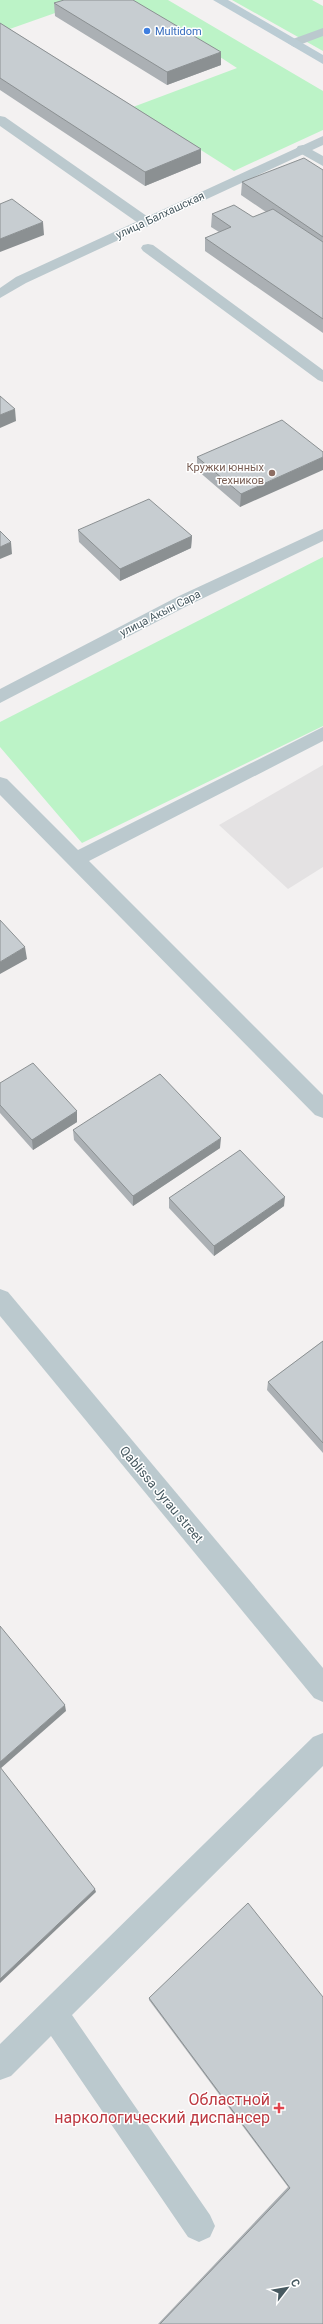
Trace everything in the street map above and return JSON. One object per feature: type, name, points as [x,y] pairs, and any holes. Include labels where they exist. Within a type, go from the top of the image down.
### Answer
[{"type":"main road","points":[[219,0],[323,60]]},
{"type":"street","points":[[294,43],[323,32]]},
{"type":"street","points":[[0,120],[146,222]]},
{"type":"street","name":"улица Балхашская","points":[[0,294],[21,280],[323,140]]},
{"type":"street","points":[[303,149],[323,162]]},
{"type":"street","points":[[148,248],[323,377]]},
{"type":"street","name":"улица Акын Сара","points":[[0,696],[185,600],[323,534]]},
{"type":"street","points":[[75,860],[323,732]]},
{"type":"street","points":[[0,784],[323,1108]]},
{"type":"street","name":"Qablissa Jyrau street","points":[[0,1299],[323,1689]]},
{"type":"street","points":[[0,2065],[323,1747]]},
{"type":"street","points":[[53,2013],[199,2226]]},
{"type":"shaded area","points":[[323,765],[323,867],[288,889],[219,825]]},
{"type":"green space","points":[[0,0],[92,0],[4,31],[0,29]]},
{"type":"green space","points":[[132,0],[168,0],[323,91],[323,130],[234,171],[133,107],[237,68]]},
{"type":"green space","points":[[232,0],[312,0],[323,6],[323,51]]},
{"type":"green space","points":[[323,557],[323,726],[82,843],[0,747],[0,722]]},
{"type":"building","points":[[64,0],[133,0],[221,52],[167,72],[54,3]]},
{"type":"building","points":[[0,23],[201,149],[145,172],[0,78]]},
{"type":"building","points":[[304,158],[323,170],[323,237],[242,182]]},
{"type":"building","points":[[12,199],[43,222],[0,239],[0,204]]},
{"type":"building","points":[[234,205],[253,217],[273,209],[323,242],[323,319],[205,238],[231,227],[212,214]]},
{"type":"building","points":[[0,396],[15,409],[0,415]]},
{"type":"building","points":[[282,420],[323,452],[323,457],[241,494],[197,457]]},
{"type":"building","points":[[149,499],[192,536],[120,569],[78,530]]},
{"type":"building","points":[[0,531],[11,542],[0,547]]},
{"type":"building","points":[[0,920],[25,947],[0,962]]},
{"type":"building","points":[[33,1063],[77,1111],[32,1140],[0,1105],[0,1083]]},
{"type":"building","points":[[160,1074],[221,1138],[133,1196],[73,1130]]},
{"type":"building","points":[[240,1150],[285,1197],[214,1246],[169,1198]]},
{"type":"building","points":[[323,1341],[323,1443],[268,1382]]},
{"type":"building","points":[[0,1626],[65,1705],[0,1762]]},
{"type":"building","points":[[0,1767],[95,1889],[0,1979]]},
{"type":"building","points":[[248,1903],[323,1997],[323,2324],[160,2324],[290,2188],[149,1998]]},
{"type":"place","name":"Multidom","points":[[147,31]]},
{"type":"place","name":"Кружки юнных техников","points":[[272,473]]},
{"type":"place","name":"Областной наркологический диспансер","points":[[279,2108]]}]
